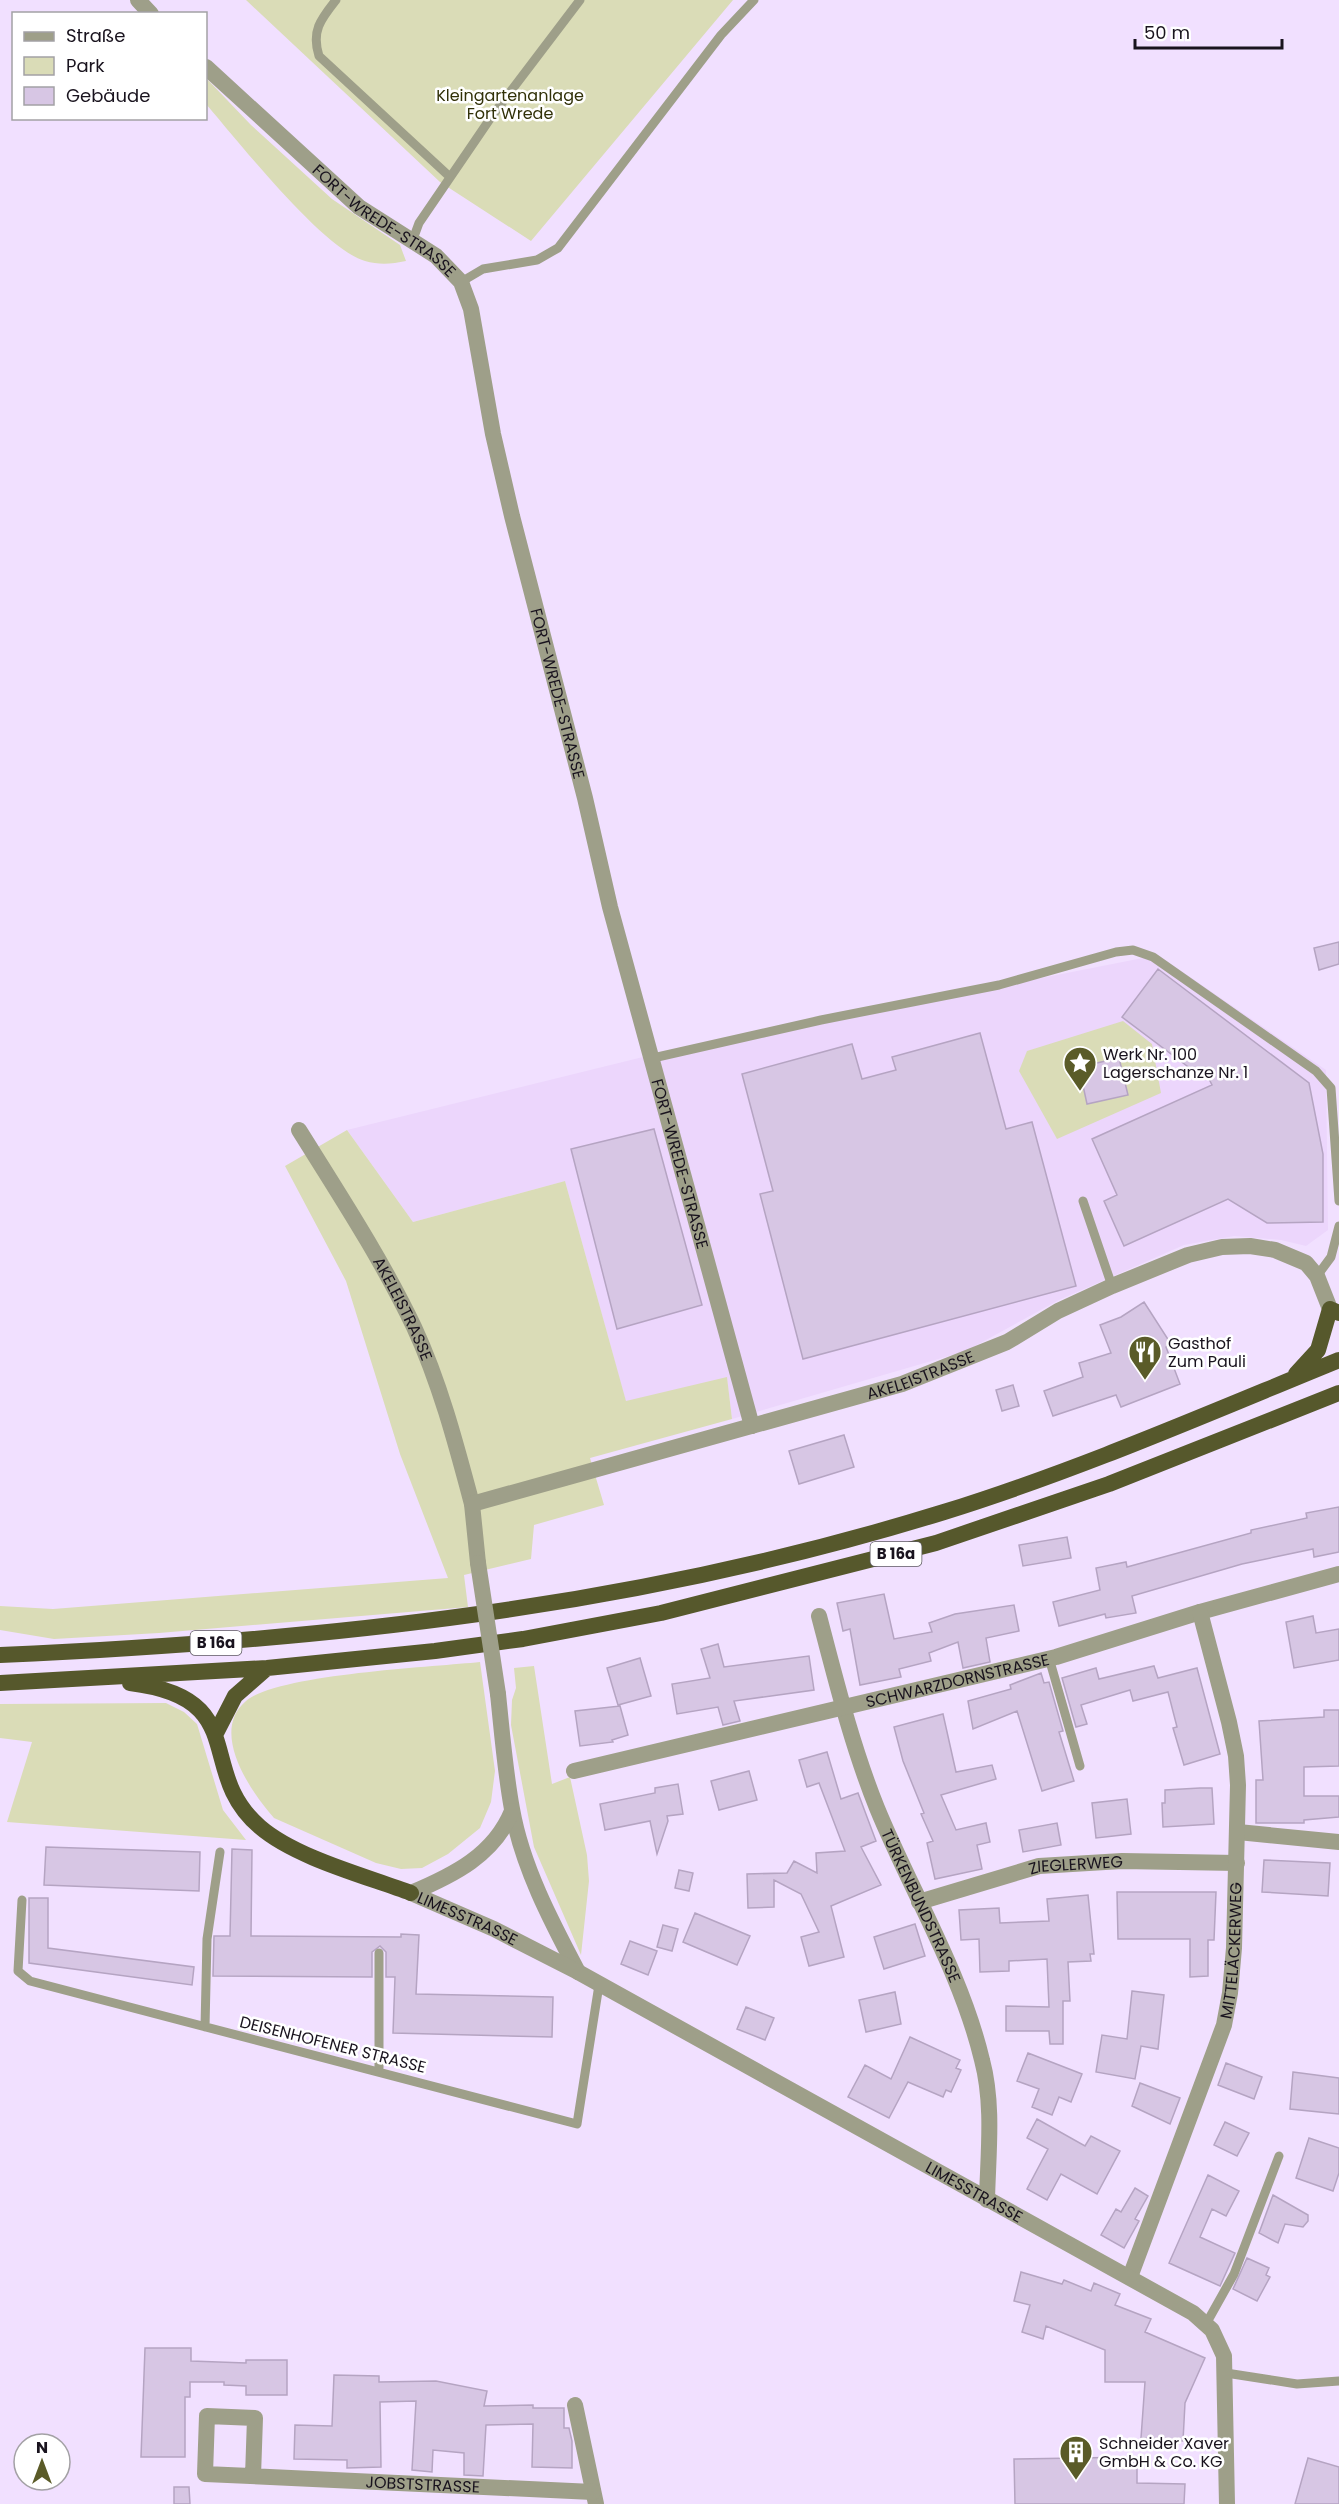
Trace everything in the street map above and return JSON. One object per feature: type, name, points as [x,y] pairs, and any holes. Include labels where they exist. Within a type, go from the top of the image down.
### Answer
[{"type":"highway","points":[[1291,1380],[1318,1350],[1334,1311]]},
{"type":"highway","name":"B 16a","points":[[0,1655],[137,1649],[431,1622],[548,1604],[735,1568],[945,1512],[1059,1472],[1339,1360]]},
{"type":"highway","name":"B 16a","points":[[0,1683],[267,1668],[435,1651],[523,1639],[661,1612],[936,1543],[1109,1484],[1339,1393]]},
{"type":"highway","points":[[216,1733],[235,1696],[267,1668]]},
{"type":"highway","points":[[93,1679],[136,1684],[179,1694],[206,1717],[216,1733],[230,1785],[243,1810],[261,1828],[292,1848],[411,1893]]},
{"type":"street","points":[[138,0],[150,12]]},
{"type":"street","name":"FORT-WREDE-STRASSE","points":[[207,68],[359,207],[436,256],[460,282],[471,309],[493,434],[512,516],[585,798],[610,907],[752,1426]]},
{"type":"street","name":"AKELEISTRASSE","points":[[299,1130],[374,1249],[414,1328],[454,1438],[472,1504],[512,1810]]},
{"type":"street","name":"AKELEISTRASSE","points":[[472,1504],[902,1384],[957,1364],[1007,1342],[1058,1311],[1112,1286],[1188,1255],[1221,1246],[1250,1246],[1275,1250],[1306,1263],[1317,1276]]},
{"type":"street","points":[[1317,1276],[1334,1311]]},
{"type":"street","name":"SCHWARZDORNSTRASSE","points":[[574,1771],[1049,1658],[1200,1612],[1339,1574]]},
{"type":"street","name":"MITTELÄCKERWEG","points":[[1130,2277],[1224,2025],[1234,1948],[1238,1833],[1236,1756],[1200,1612]]},
{"type":"street","name":"TÜRKENBUNDSTRASSE","points":[[819,1616],[842,1707],[877,1807],[960,1993],[983,2060],[989,2119],[987,2200]]},
{"type":"street","points":[[512,1810],[528,1863],[549,1914],[578,1972]]},
{"type":"street","name":"LIMESSTRASSE","points":[[411,1893],[444,1879],[478,1858],[504,1831],[512,1810]]},
{"type":"street","points":[[1238,1833],[1339,1842]]},
{"type":"street","name":"ZIEGLERWEG","points":[[920,1902],[1039,1866],[1100,1861],[1237,1863]]},
{"type":"street","name":"LIMESSTRASSE","points":[[411,1893],[494,1929],[578,1972],[1193,2313],[1206,2324],[1220,2343],[1226,2373],[1227,2504]]},
{"type":"street","points":[[575,2405],[595,2498]]},
{"type":"street","name":"JOBSTSTRASSE","points":[[253,2476],[255,2418],[207,2416],[205,2474],[595,2498]]},
{"type":"lane","points":[[336,0],[318,22],[316,45],[320,56],[450,177]]},
{"type":"lane","points":[[412,242],[419,223],[492,116],[580,0]]},
{"type":"lane","points":[[460,282],[483,269],[537,260],[558,248],[721,35],[754,0]]},
{"type":"lane","points":[[653,1058],[821,1020],[999,985],[1116,952],[1133,950],[1153,957],[1316,1071],[1331,1088],[1339,1201]]},
{"type":"lane","points":[[1083,1201],[1112,1286]]},
{"type":"lane","points":[[1317,1276],[1331,1257],[1339,1226]]},
{"type":"lane","points":[[1049,1658],[1080,1766]]},
{"type":"lane","points":[[205,2027],[207,1939],[220,1852]]},
{"type":"lane","name":"DEISENHOFENER STRASSE","points":[[22,1900],[18,1971],[30,1982],[577,2124],[599,1985]]},
{"type":"lane","points":[[379,1953],[379,2071]]},
{"type":"lane","points":[[1206,2324],[1234,2274],[1279,2156]]},
{"type":"lane","points":[[1226,2373],[1297,2384],[1339,2381]]},
{"type":"shaded area","points":[[1158,955],[1326,1070],[1328,1230],[1306,1246],[1281,1240],[1234,1236],[1184,1245],[1059,1300],[966,1351],[732,1419],[727,1378],[626,1402],[565,1181],[413,1222],[347,1130],[647,1056]]},
{"type":"green space","name":"Kleingartenanlage Fort Wrede","points":[[246,0],[733,0],[531,241],[440,182]]},
{"type":"green space","points":[[207,79],[251,125],[332,199],[400,245],[406,261],[375,263],[348,253],[305,216],[259,167],[207,105]]},
{"type":"green space","points":[[1123,1021],[1152,1044],[1161,1093],[1057,1139],[1019,1071],[1027,1051]]},
{"type":"green space","points":[[347,1130],[413,1222],[565,1181],[626,1401],[727,1377],[732,1419],[590,1458],[604,1505],[534,1525],[531,1559],[464,1575],[468,1607],[159,1633],[54,1639],[0,1630],[0,1606],[53,1609],[448,1578],[400,1454],[346,1281],[285,1166]]},
{"type":"green space","points":[[480,1662],[495,1771],[491,1802],[480,1828],[448,1854],[422,1868],[401,1869],[376,1863],[274,1818],[245,1778],[237,1761],[232,1729],[236,1714],[246,1701],[263,1692],[289,1684],[357,1673]]},
{"type":"green space","points":[[534,1666],[552,1784],[570,1777],[587,1855],[589,1881],[581,1955],[534,1847],[511,1725],[512,1700],[516,1688],[514,1668]]},
{"type":"green space","points":[[166,1703],[184,1712],[197,1724],[223,1810],[246,1840],[7,1822],[32,1742],[0,1738],[0,1704]]},
{"type":"building","points":[[1339,942],[1339,964],[1319,970],[1314,948]]},
{"type":"building","points":[[1158,969],[1309,1083],[1323,1154],[1323,1222],[1267,1223],[1228,1199],[1124,1246],[1104,1201],[1117,1195],[1092,1139],[1212,1085],[1208,1077],[1203,1078],[1122,1017]]},
{"type":"building","points":[[980,1033],[1006,1129],[1032,1122],[1076,1286],[803,1359],[760,1194],[773,1191],[742,1074],[852,1044],[862,1079],[896,1070],[892,1057]]},
{"type":"building","points":[[1119,1058],[1128,1095],[1087,1104],[1079,1067]]},
{"type":"building","points":[[654,1129],[702,1305],[617,1329],[571,1149]]},
{"type":"building","points":[[1144,1302],[1171,1344],[1166,1347],[1180,1384],[1121,1407],[1116,1395],[1053,1416],[1044,1391],[1083,1377],[1079,1363],[1111,1353],[1100,1325],[1121,1317]]},
{"type":"building","points":[[1013,1385],[1019,1406],[1002,1411],[996,1390]]},
{"type":"building","points":[[844,1435],[854,1467],[799,1484],[789,1451]]},
{"type":"building","points":[[1339,1507],[1339,1552],[1314,1557],[1313,1549],[1242,1564],[1132,1596],[1136,1613],[1106,1618],[1105,1614],[1059,1626],[1053,1602],[1100,1590],[1096,1568],[1126,1562],[1127,1567],[1251,1533],[1251,1530],[1307,1518],[1306,1513]]},
{"type":"building","points":[[1067,1537],[1071,1558],[1023,1566],[1019,1545]]},
{"type":"building","points":[[884,1594],[894,1639],[932,1632],[929,1623],[955,1614],[1014,1605],[1019,1631],[986,1638],[990,1662],[963,1668],[958,1642],[929,1653],[931,1661],[899,1669],[901,1677],[860,1685],[850,1629],[843,1631],[837,1603]]},
{"type":"building","points":[[1313,1616],[1316,1633],[1339,1629],[1339,1660],[1294,1668],[1286,1622]]},
{"type":"building","points":[[718,1644],[724,1667],[809,1656],[814,1690],[734,1701],[740,1721],[723,1725],[718,1707],[677,1714],[672,1684],[710,1678],[701,1649]]},
{"type":"building","points":[[640,1658],[651,1696],[618,1705],[607,1668]]},
{"type":"building","points":[[1154,1666],[1158,1678],[1197,1668],[1220,1754],[1184,1765],[1173,1728],[1177,1727],[1168,1692],[1133,1701],[1130,1690],[1081,1705],[1087,1724],[1076,1727],[1062,1678],[1096,1668],[1099,1679]]},
{"type":"building","points":[[1041,1673],[1044,1683],[1049,1682],[1063,1731],[1059,1732],[1074,1781],[1042,1791],[1017,1711],[973,1729],[968,1701],[1011,1689],[1010,1685]]},
{"type":"building","points":[[620,1706],[628,1735],[612,1740],[613,1742],[580,1746],[575,1711]]},
{"type":"building","points":[[1324,1710],[1339,1710],[1339,1766],[1304,1767],[1304,1796],[1339,1796],[1339,1817],[1304,1820],[1304,1823],[1256,1823],[1256,1780],[1263,1780],[1259,1721],[1324,1717]]},
{"type":"building","points":[[943,1714],[956,1772],[992,1765],[996,1779],[941,1795],[956,1830],[986,1823],[990,1842],[977,1845],[982,1869],[935,1879],[927,1843],[933,1841],[921,1814],[924,1813],[903,1761],[894,1727]]},
{"type":"building","points":[[827,1752],[841,1799],[858,1793],[876,1841],[861,1847],[881,1885],[831,1906],[844,1957],[809,1966],[801,1937],[819,1932],[801,1894],[774,1880],[774,1907],[748,1908],[747,1874],[787,1873],[794,1861],[817,1873],[816,1853],[845,1851],[819,1783],[807,1787],[799,1760]]},
{"type":"building","points":[[749,1771],[757,1800],[719,1810],[711,1781]]},
{"type":"building","points":[[678,1784],[683,1814],[667,1816],[668,1821],[657,1854],[650,1821],[605,1830],[600,1804],[655,1793],[655,1788]]},
{"type":"building","points":[[1212,1788],[1214,1824],[1163,1827],[1162,1803],[1165,1803],[1165,1790]]},
{"type":"building","points":[[1127,1799],[1131,1834],[1096,1838],[1092,1803]]},
{"type":"building","points":[[1057,1823],[1061,1845],[1023,1852],[1019,1830]]},
{"type":"building","points":[[46,1847],[200,1852],[199,1891],[44,1885]]},
{"type":"building","points":[[232,1849],[252,1850],[251,1936],[401,1937],[401,1934],[419,1935],[416,1994],[553,1997],[552,2037],[393,2033],[395,1977],[386,1977],[386,1952],[380,1946],[372,1952],[372,1977],[213,1976],[214,1936],[230,1936]]},
{"type":"building","points":[[1264,1860],[1330,1863],[1328,1896],[1262,1892]]},
{"type":"building","points":[[679,1870],[693,1873],[689,1891],[675,1888]]},
{"type":"building","points":[[1117,1892],[1216,1892],[1214,1940],[1208,1940],[1208,1976],[1190,1977],[1190,1939],[1118,1939]]},
{"type":"building","points":[[1088,1895],[1094,1954],[1090,1954],[1091,1961],[1068,1962],[1070,2001],[1063,2001],[1063,2044],[1050,2044],[1049,2031],[1006,2031],[1006,2006],[1049,2007],[1047,1959],[1009,1961],[1009,1971],[980,1972],[979,1939],[961,1940],[959,1910],[999,1908],[1000,1923],[1049,1921],[1047,1899]]},
{"type":"building","points":[[29,1898],[48,1898],[48,1948],[194,1967],[192,1985],[29,1963]]},
{"type":"building","points":[[695,1913],[750,1936],[737,1965],[683,1942]]},
{"type":"building","points":[[915,1924],[925,1956],[884,1969],[874,1937]]},
{"type":"building","points":[[663,1925],[678,1929],[672,1951],[657,1947]]},
{"type":"building","points":[[630,1941],[657,1951],[648,1975],[621,1964]]},
{"type":"building","points":[[1132,1991],[1164,1995],[1158,2049],[1141,2046],[1135,2079],[1096,2072],[1102,2035],[1127,2039]]},
{"type":"building","points":[[895,1992],[901,2024],[866,2032],[859,2000]]},
{"type":"building","points":[[746,2007],[774,2018],[765,2040],[737,2029]]},
{"type":"building","points":[[910,2037],[960,2060],[956,2068],[961,2070],[951,2092],[946,2090],[943,2097],[908,2082],[889,2118],[848,2097],[865,2065],[891,2079]]},
{"type":"building","points":[[1028,2053],[1082,2074],[1071,2102],[1059,2097],[1052,2115],[1032,2107],[1039,2089],[1017,2081]]},
{"type":"building","points":[[1226,2063],[1262,2077],[1254,2099],[1218,2085]]},
{"type":"building","points":[[1293,2072],[1339,2078],[1339,2114],[1290,2109]]},
{"type":"building","points":[[1140,2083],[1180,2098],[1170,2124],[1132,2106]]},
{"type":"building","points":[[1037,2119],[1085,2146],[1091,2136],[1120,2151],[1097,2194],[1061,2174],[1047,2200],[1027,2189],[1048,2149],[1027,2138]]},
{"type":"building","points":[[1225,2122],[1249,2133],[1237,2156],[1214,2145]]},
{"type":"building","points":[[1309,2138],[1339,2148],[1339,2173],[1333,2191],[1296,2178]]},
{"type":"building","points":[[1208,2175],[1239,2191],[1226,2216],[1212,2209],[1200,2237],[1235,2253],[1220,2286],[1169,2263]]},
{"type":"building","points":[[1135,2188],[1148,2196],[1135,2219],[1139,2221],[1124,2248],[1101,2235],[1116,2209],[1121,2212]]},
{"type":"building","points":[[1273,2195],[1308,2215],[1308,2221],[1303,2227],[1285,2224],[1278,2243],[1259,2233]]},
{"type":"building","points":[[1247,2258],[1269,2268],[1266,2275],[1270,2277],[1257,2301],[1233,2289]]},
{"type":"building","points":[[1021,2272],[1062,2284],[1064,2280],[1091,2291],[1094,2283],[1120,2294],[1115,2305],[1151,2319],[1145,2332],[1205,2358],[1185,2403],[1183,2441],[1141,2438],[1145,2382],[1105,2382],[1105,2350],[1046,2326],[1043,2339],[1022,2332],[1030,2305],[1014,2301]]},
{"type":"building","points":[[145,2348],[191,2348],[191,2361],[246,2363],[246,2360],[287,2360],[287,2395],[246,2395],[246,2386],[224,2385],[224,2382],[190,2382],[190,2397],[185,2397],[185,2457],[141,2457]]},
{"type":"building","points":[[334,2375],[379,2376],[379,2382],[436,2381],[487,2391],[484,2406],[533,2405],[533,2408],[564,2408],[564,2428],[569,2428],[572,2441],[572,2468],[532,2467],[533,2424],[486,2425],[483,2476],[464,2475],[464,2453],[433,2450],[432,2472],[412,2470],[416,2401],[380,2402],[381,2467],[347,2468],[347,2460],[294,2459],[295,2425],[332,2426]]},
{"type":"building","name":"Schneider Xaver GmbH & Co. KG","points":[[1137,2457],[1137,2483],[1185,2484],[1184,2504],[1015,2504],[1014,2459]]},
{"type":"building","points":[[1308,2458],[1339,2467],[1339,2504],[1295,2504]]},
{"type":"building","points":[[174,2487],[189,2487],[190,2504],[174,2504]]},
{"type":"place","name":"Werk Nr. 100 Lagerschanze Nr. 1","points":[[1080,1092]]},
{"type":"place","name":"Gasthof Zum Pauli","points":[[1145,1381]]},
{"type":"place","name":"Schneider Xaver GmbH & Co. KG","points":[[1076,2481]]}]
